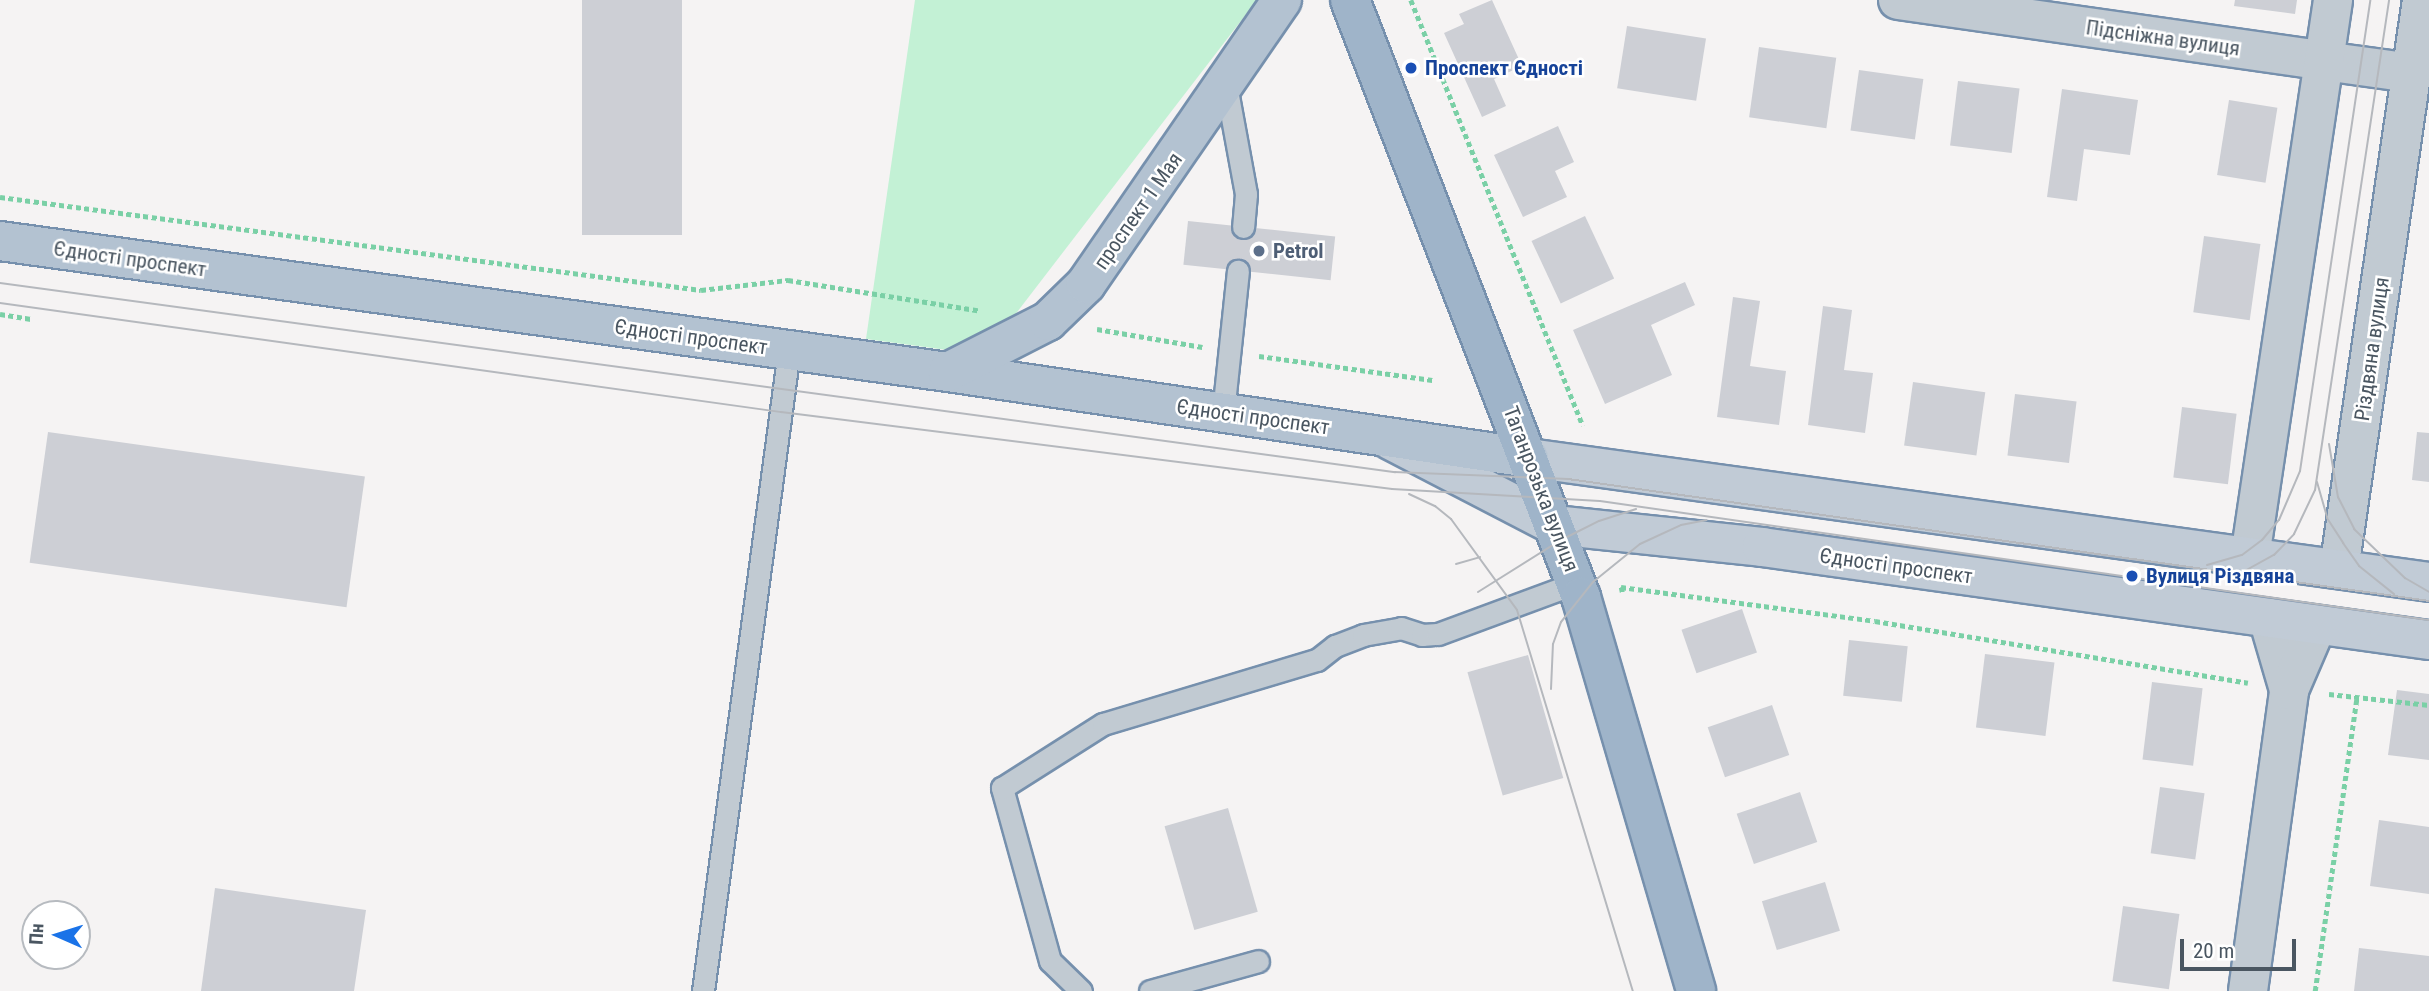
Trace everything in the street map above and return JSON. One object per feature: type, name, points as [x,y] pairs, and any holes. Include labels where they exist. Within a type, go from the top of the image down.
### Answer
[{"type":"highway","name":"Таганрозька вулиця","points":[[1350,0],[1576,583],[1696,991]]},
{"type":"main road","name":"проспект 1 Мая","points":[[948,372],[1048,321],[1086,284],[1226,85],[1282,0]]},
{"type":"main road","name":"Єдності проспект","points":[[0,241],[948,372],[1529,458],[2429,582]]},
{"type":"main road","name":"Єдності проспект","points":[[1382,435],[1554,525],[1762,547],[2429,640]]},
{"type":"main road","name":"Різдвяна вулиця","points":[[2250,556],[2268,618]]},
{"type":"main road","name":"Різдвяна вулиця","points":[[2316,625],[2339,569]]},
{"type":"street","name":"Підсніжна вулиця","points":[[1898,0],[2420,74]]},
{"type":"street","name":"Різдвяна вулиця","points":[[2250,556],[2333,0]]},
{"type":"street","name":"Різдвяна вулиця","points":[[2339,569],[2420,74],[2423,0]]},
{"type":"street","name":"Різдвяна вулиця","points":[[2268,618],[2289,690]]},
{"type":"street","name":"Різдвяна вулиця","points":[[2248,991],[2289,690],[2316,625]]},
{"type":"lane","points":[[1226,85],[1246,194],[1242,227]]},
{"type":"lane","points":[[1223,413],[1238,271]]},
{"type":"lane","points":[[703,991],[789,351]]},
{"type":"lane","points":[[1081,991],[1050,961],[1002,788],[1102,724],[1317,660],[1335,646],[1363,635],[1401,628],[1422,635],[1438,634],[1576,583]]},
{"type":"lane","points":[[1150,991],[1258,961]]},
{"type":"path","points":[[1411,0],[1583,426]]},
{"type":"path","points":[[0,197],[701,290],[788,280],[1228,351],[1432,380]]},
{"type":"path","points":[[0,314],[33,318]]},
{"type":"path","points":[[1621,587],[1875,621],[2289,690]]},
{"type":"path","points":[[2315,991],[2357,696],[2429,705]]},
{"type":"green space","points":[[915,0],[1257,0],[984,355],[866,339]]},
{"type":"building","points":[[582,0],[682,0],[682,235],[582,235]]},
{"type":"building","points":[[1492,0],[1522,66],[1494,79],[1506,106],[1482,117],[1444,33],[1464,24],[1459,14]]},
{"type":"building","points":[[2235,0],[2297,0],[2295,14],[2234,6]]},
{"type":"building","points":[[1627,26],[1706,39],[1696,101],[1617,88]]},
{"type":"building","points":[[1759,47],[1836,58],[1826,128],[1749,117]]},
{"type":"building","points":[[1859,70],[1923,79],[1915,139],[1851,130]]},
{"type":"building","points":[[1958,81],[2020,89],[2012,153],[1950,146]]},
{"type":"building","points":[[2062,89],[2138,100],[2130,155],[2084,149],[2077,201],[2047,197]]},
{"type":"building","points":[[2229,100],[2277,108],[2266,183],[2217,175]]},
{"type":"building","points":[[1558,126],[1574,162],[1555,171],[1567,197],[1523,217],[1494,155]]},
{"type":"building","points":[[1585,216],[1614,279],[1561,303],[1532,241]]},
{"type":"building","points":[[1188,221],[1335,236],[1331,280],[1183,265]]},
{"type":"building","points":[[2204,236],[2260,244],[2250,320],[2193,312]]},
{"type":"building","points":[[1685,282],[1695,305],[1651,325],[1672,375],[1605,404],[1573,330]]},
{"type":"building","points":[[1733,297],[1760,301],[1750,366],[1786,371],[1779,425],[1717,417]]},
{"type":"building","points":[[1823,306],[1852,310],[1844,370],[1873,373],[1865,433],[1808,425]]},
{"type":"building","points":[[1913,382],[1985,392],[1976,456],[1904,445]]},
{"type":"building","points":[[2015,394],[2077,402],[2069,463],[2007,456]]},
{"type":"building","points":[[2182,407],[2237,414],[2228,484],[2173,477]]},
{"type":"building","points":[[48,432],[365,477],[347,607],[30,563]]},
{"type":"building","points":[[2417,432],[2429,433],[2429,482],[2412,480]]},
{"type":"building","points":[[1742,609],[1757,652],[1696,673],[1681,630]]},
{"type":"building","points":[[1849,640],[1908,646],[1902,702],[1843,696]]},
{"type":"building","points":[[1985,654],[2054,663],[2045,736],[1976,727]]},
{"type":"building","points":[[1528,655],[1563,778],[1503,795],[1467,672]]},
{"type":"building","points":[[2152,682],[2203,688],[2193,766],[2142,759]]},
{"type":"building","points":[[2397,690],[2429,694],[2429,760],[2388,755]]},
{"type":"building","points":[[1772,705],[1789,755],[1725,777],[1708,727]]},
{"type":"building","points":[[2160,787],[2205,793],[2195,860],[2151,853]]},
{"type":"building","points":[[1800,792],[1817,842],[1754,864],[1737,814]]},
{"type":"building","points":[[1228,808],[1258,912],[1194,930],[1165,826]]},
{"type":"building","points":[[2379,820],[2429,827],[2429,894],[2370,886]]},
{"type":"building","points":[[1825,882],[1840,931],[1777,950],[1762,901]]},
{"type":"building","points":[[215,888],[366,910],[354,991],[201,991]]},
{"type":"building","points":[[2123,906],[2179,914],[2169,989],[2112,981]]},
{"type":"building","points":[[2359,948],[2429,956],[2429,991],[2354,991]]},
{"type":"tram line","points":[[2207,565],[2242,555],[2262,540],[2279,520],[2300,471],[2370,0]]},
{"type":"tram line","points":[[2241,573],[2274,555],[2294,534],[2315,490],[2389,0]]},
{"type":"tram line","points":[[0,283],[1395,472],[1568,479],[2429,601]]},
{"type":"tram line","points":[[0,303],[781,412],[1392,489],[1600,501],[2429,620]]},
{"type":"tram line","points":[[2329,444],[2338,497],[2354,529],[2405,578],[2429,592]]},
{"type":"tram line","points":[[2317,482],[2327,518],[2343,543],[2359,566],[2394,594]]},
{"type":"tram line","points":[[1409,494],[1435,506],[1451,519],[1517,610],[1633,991]]},
{"type":"tram line","points":[[1478,592],[1561,540],[1599,521],[1636,509]]},
{"type":"tram line","points":[[1551,689],[1553,644],[1561,622],[1593,582],[1640,544],[1681,525],[1707,520]]},
{"type":"tram line","points":[[1456,564],[1480,557]]},
{"type":"place","name":"Проспект Єдності","points":[[1411,68]]},
{"type":"place","name":"Petrol","points":[[1259,251]]},
{"type":"place","name":"Вулиця Різдвяна","points":[[2132,576]]}]
